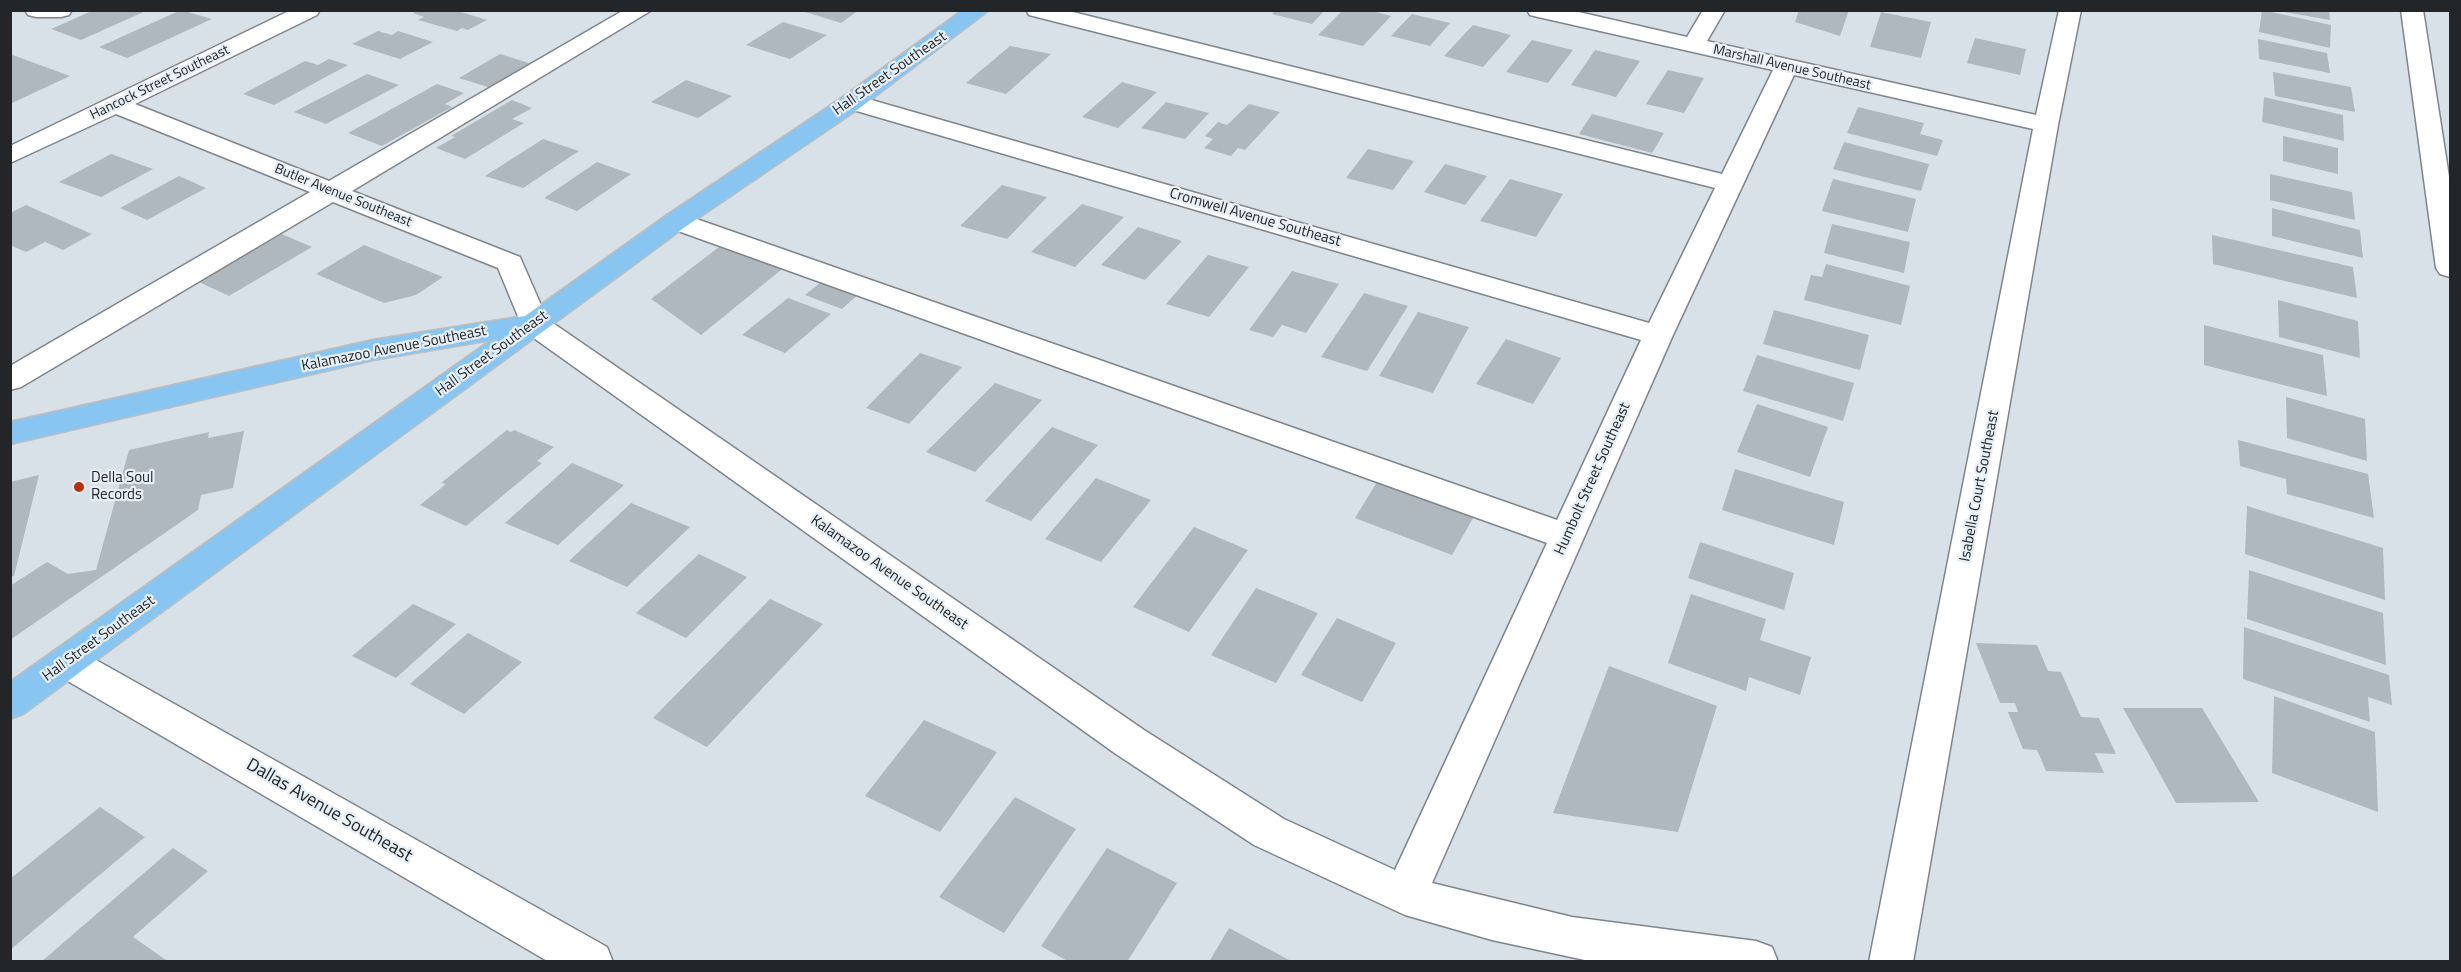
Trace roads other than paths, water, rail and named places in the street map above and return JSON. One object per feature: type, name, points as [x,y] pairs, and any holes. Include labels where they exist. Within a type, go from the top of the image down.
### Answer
[{"type":"main road","name":"Hall Street Southeast","points":[[10,702],[676,221],[852,102],[978,10]]},
{"type":"main road","name":"Kalamazoo Avenue Southeast","points":[[10,433],[373,350],[534,324]]},
{"type":"street","points":[[36,10],[61,10]]},
{"type":"street","points":[[10,380],[641,10]]},
{"type":"street","points":[[1036,10],[1730,184]]},
{"type":"street","name":"Marshall Avenue Southeast","points":[[1538,10],[2046,125]]},
{"type":"street","points":[[1693,46],[1714,10]]},
{"type":"street","name":"Isabella Court Southeast","points":[[1891,962],[2046,125],[2070,10]]},
{"type":"street","points":[[2412,10],[2451,268]]},
{"type":"street","name":"Hancock Street Southeast","points":[[10,156],[305,11]]},
{"type":"street","name":"Humbolt Street Southeast","points":[[1405,895],[1658,335],[1787,66]]},
{"type":"street","name":"Cromwell Avenue Southeast","points":[[852,102],[1658,335]]},
{"type":"street","name":"Butler Avenue Southeast","points":[[116,105],[510,263],[534,324]]},
{"type":"street","points":[[676,221],[1567,537]]},
{"type":"street","name":"Kalamazoo Avenue Southeast","points":[[534,324],[1130,742],[1269,832],[1405,895],[1492,920],[1572,938],[1756,962]]},
{"type":"street","name":"Dallas Avenue Southeast","points":[[67,662],[591,962]]},
{"type":"place","name":"Della Soul Records","points":[[79,487]]}]
